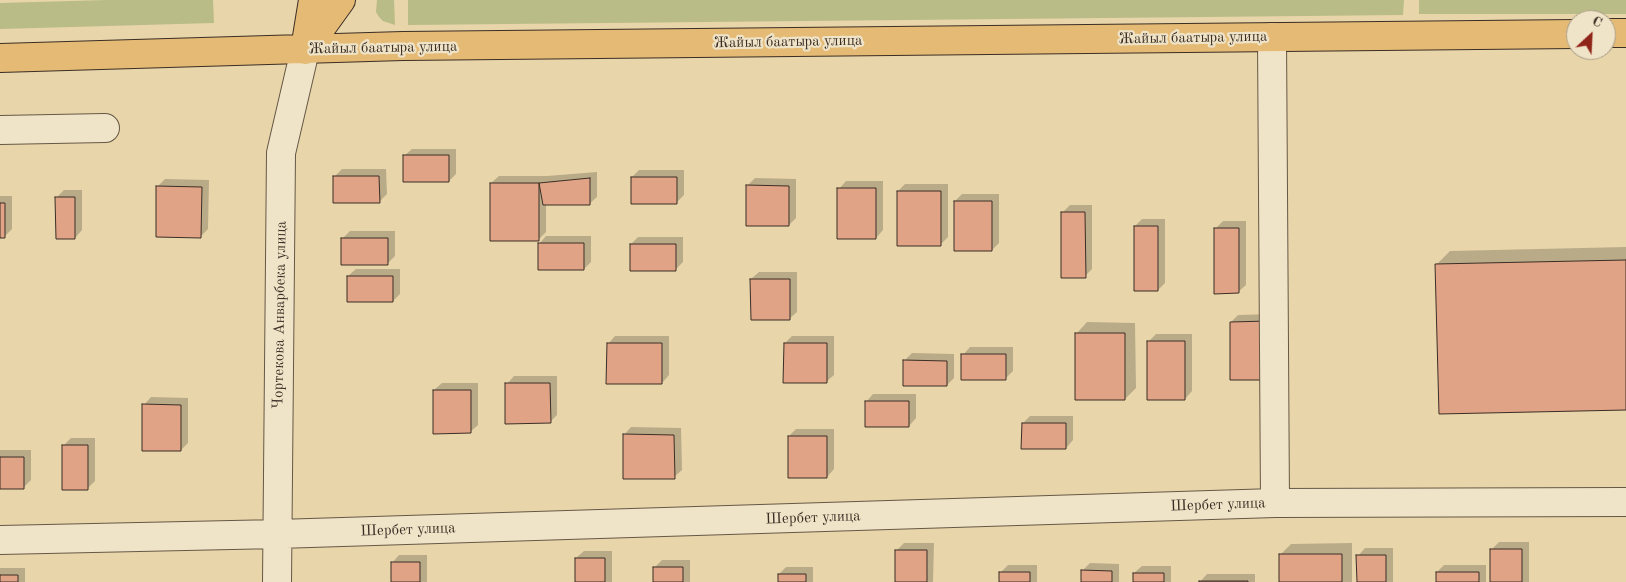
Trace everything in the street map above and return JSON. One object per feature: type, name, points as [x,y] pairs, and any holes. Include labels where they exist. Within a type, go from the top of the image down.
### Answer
[{"type":"main road","points":[[305,50],[313,0]]},
{"type":"main road","points":[[305,50],[340,0]]},
{"type":"main road","name":"Жайыл баатыра улица","points":[[0,58],[403,46],[1566,34]]},
{"type":"street","points":[[1272,37],[1275,503]]},
{"type":"street","name":"Чортекова Анварбека улица","points":[[278,582],[281,153],[305,50]]},
{"type":"street","points":[[0,130],[105,128]]},
{"type":"street","name":"Шербет улица","points":[[0,540],[278,534],[1275,503],[1626,502]]},
{"type":"green space","points":[[213,0],[214,23],[0,29],[0,3]]},
{"type":"green space","points":[[377,0],[394,0],[395,25],[383,21],[379,17],[376,12]]},
{"type":"green space","points":[[408,0],[1404,0],[1403,15],[408,25]]},
{"type":"green space","points":[[1419,0],[1626,0],[1626,14],[1616,14],[1616,10],[1566,10],[1566,14],[1419,14]]},
{"type":"building","points":[[403,155],[449,155],[449,182],[403,182]]},
{"type":"building","points":[[333,176],[379,176],[380,203],[333,203]]},
{"type":"building","points":[[631,177],[677,177],[677,204],[631,204]]},
{"type":"building","points":[[590,178],[590,205],[543,205],[539,183]]},
{"type":"building","points":[[490,183],[539,183],[539,241],[490,241]]},
{"type":"building","points":[[746,185],[789,186],[789,226],[746,226]]},
{"type":"building","points":[[156,186],[202,187],[201,238],[156,237]]},
{"type":"building","points":[[837,188],[876,188],[876,239],[837,239]]},
{"type":"building","points":[[897,191],[941,191],[941,246],[897,246]]},
{"type":"building","points":[[55,197],[75,197],[75,239],[56,239]]},
{"type":"building","points":[[954,201],[992,201],[992,251],[954,251]]},
{"type":"building","points":[[0,203],[5,203],[5,238],[0,238]]},
{"type":"building","points":[[1061,212],[1085,212],[1086,278],[1061,278]]},
{"type":"building","points":[[1134,226],[1158,226],[1158,291],[1134,291]]},
{"type":"building","points":[[1214,228],[1239,228],[1239,293],[1214,294]]},
{"type":"building","points":[[341,238],[388,238],[388,265],[341,265]]},
{"type":"building","points":[[538,243],[584,243],[584,270],[538,270]]},
{"type":"building","points":[[630,244],[676,244],[676,271],[630,271]]},
{"type":"building","points":[[1626,260],[1626,410],[1439,414],[1435,264]]},
{"type":"building","points":[[347,276],[393,276],[393,302],[347,302]]},
{"type":"building","points":[[750,279],[790,279],[790,320],[751,320]]},
{"type":"building","points":[[1268,321],[1267,380],[1230,380],[1230,322]]},
{"type":"building","points":[[1075,333],[1125,333],[1125,400],[1075,400]]},
{"type":"building","points":[[1147,341],[1185,341],[1185,400],[1147,400]]},
{"type":"building","points":[[607,343],[662,343],[662,384],[606,384]]},
{"type":"building","points":[[784,343],[827,343],[827,383],[783,383]]},
{"type":"building","points":[[961,354],[1006,354],[1006,380],[961,380]]},
{"type":"building","points":[[903,360],[947,361],[947,386],[903,386]]},
{"type":"building","points":[[505,383],[550,383],[551,423],[505,424]]},
{"type":"building","points":[[433,390],[471,390],[471,433],[433,434]]},
{"type":"building","points":[[865,401],[909,401],[909,427],[865,427]]},
{"type":"building","points":[[142,404],[181,405],[181,451],[142,451]]},
{"type":"building","points":[[1022,423],[1066,423],[1066,449],[1021,449]]},
{"type":"building","points":[[623,434],[674,435],[675,479],[623,479]]},
{"type":"building","points":[[788,436],[827,436],[827,478],[788,478]]},
{"type":"building","points":[[62,445],[88,445],[88,490],[62,490]]},
{"type":"building","points":[[0,457],[24,457],[24,489],[0,489]]},
{"type":"building","points":[[1490,549],[1522,549],[1522,582],[1490,582]]},
{"type":"building","points":[[895,550],[927,550],[927,582],[895,582]]},
{"type":"building","points":[[1279,554],[1342,554],[1342,582],[1279,582]]},
{"type":"building","points":[[1356,555],[1386,555],[1386,582],[1357,582]]},
{"type":"building","points":[[575,558],[605,558],[605,582],[575,582]]},
{"type":"building","points":[[391,562],[420,562],[420,582],[391,582]]},
{"type":"building","points":[[653,567],[683,567],[683,582],[653,582]]},
{"type":"building","points":[[1081,570],[1112,571],[1112,582],[1081,582]]},
{"type":"building","points":[[999,572],[1030,572],[1030,582],[999,582]]},
{"type":"building","points":[[1436,572],[1479,572],[1479,582],[1436,582]]},
{"type":"building","points":[[1133,573],[1164,573],[1164,582],[1133,582]]},
{"type":"building","points":[[778,574],[806,574],[806,582],[778,582]]},
{"type":"building","points":[[0,575],[18,575],[18,582],[0,582]]},
{"type":"building","points":[[1248,581],[1248,582],[1199,582]]}]
